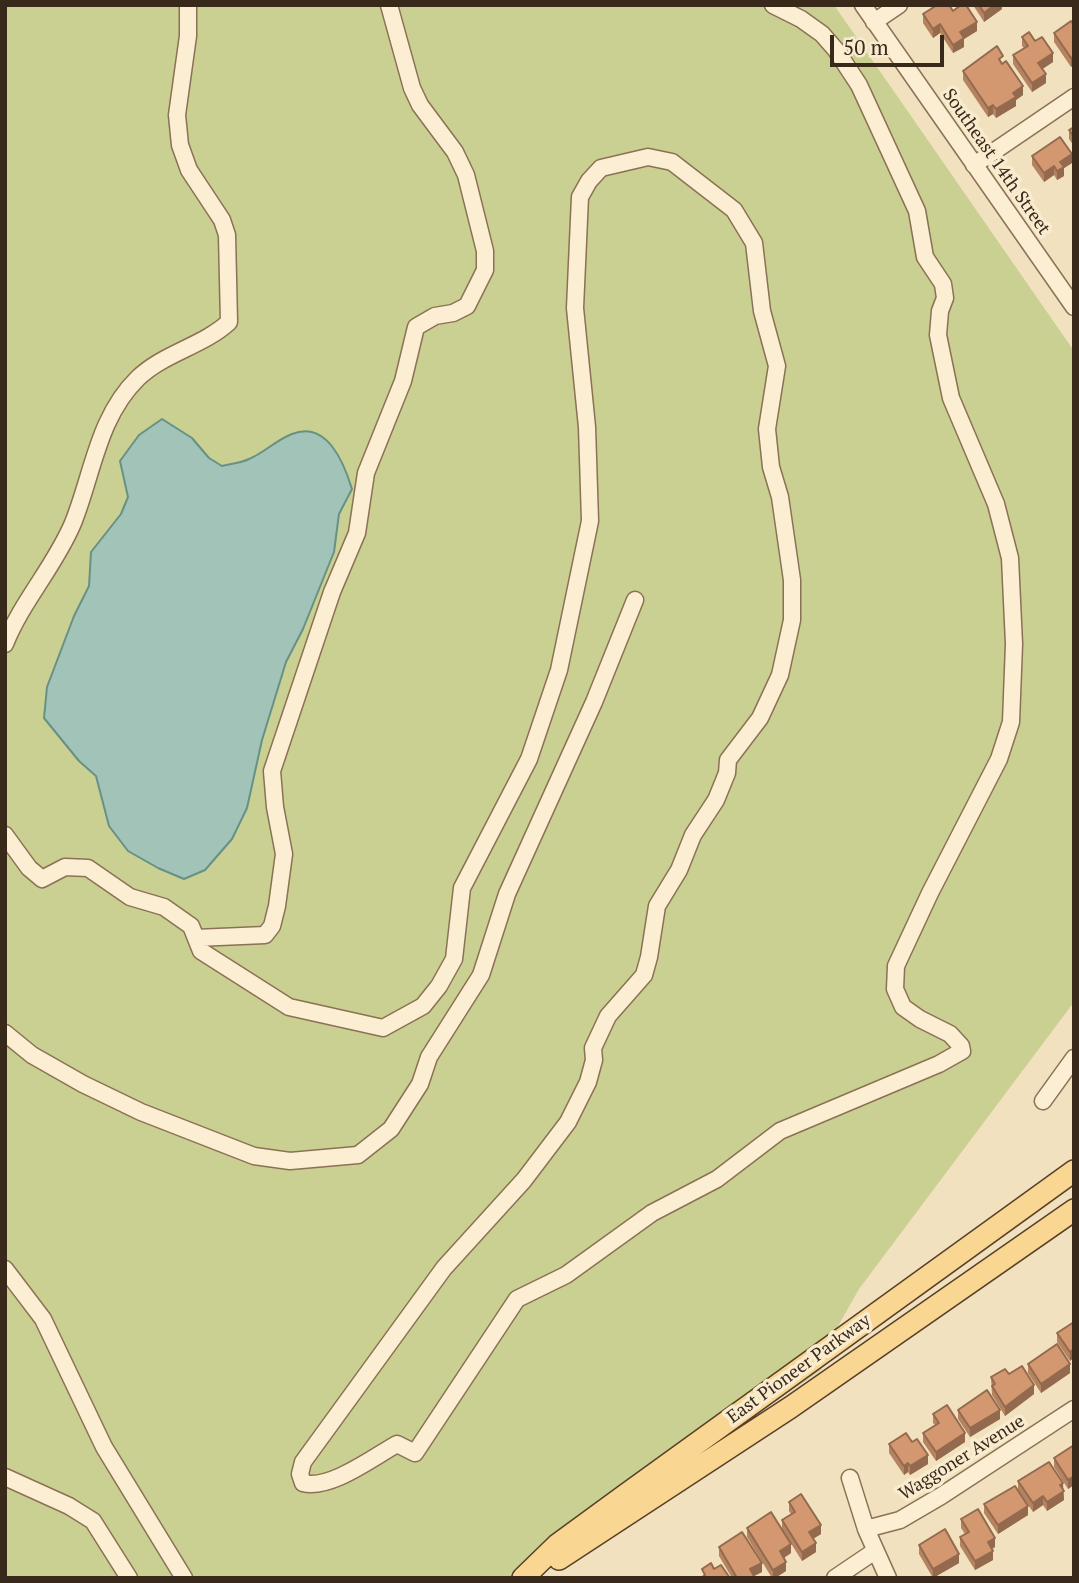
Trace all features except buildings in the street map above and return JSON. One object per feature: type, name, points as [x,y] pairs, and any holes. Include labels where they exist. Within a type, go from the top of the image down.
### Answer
[{"type":"main road","name":"East Pioneer Parkway","points":[[526,1576],[556,1545],[1074,1171]]},
{"type":"main road","name":"East Pioneer Parkway","points":[[526,1576],[565,1556],[790,1408],[1074,1210]]},
{"type":"street","points":[[5,644],[72,524],[108,419],[118,399],[140,376],[220,330],[229,322],[228,234],[190,170],[180,145],[177,115],[188,36],[188,5]]},
{"type":"street","points":[[195,938],[254,937],[265,935],[272,926],[284,854],[275,807],[272,771],[332,592],[357,533],[366,473],[404,381],[416,327],[435,316],[453,313],[467,306],[485,270],[485,251],[466,175],[455,152],[420,105],[412,88],[388,5]]},
{"type":"street","points":[[5,835],[29,868],[42,879],[65,867],[88,868],[130,897],[164,907],[191,926],[201,951],[289,1007],[383,1028],[423,1006],[439,986],[454,959],[462,888],[529,759],[559,670],[590,521],[587,427],[575,308],[580,197],[601,168],[648,157],[672,162],[716,194],[734,211],[754,243],[762,312],[777,366],[767,429],[771,467],[780,497],[792,580],[792,620],[780,675],[760,718],[728,760],[727,773],[716,800],[693,835],[679,870],[657,906],[644,975],[608,1016],[593,1048],[594,1060],[588,1082],[568,1122],[524,1180],[444,1268],[303,1462],[300,1474],[303,1483],[327,1483],[397,1444],[415,1453],[517,1298],[566,1275],[652,1213],[717,1179],[780,1131],[939,1064],[962,1051],[961,1045],[950,1034],[903,1006],[895,989],[896,966],[999,759],[1011,722],[1014,644],[1010,558],[996,504],[951,398],[938,335],[940,311],[945,298],[943,285],[925,257],[917,211],[859,85],[836,50],[822,34],[801,19],[773,5]]},
{"type":"street","name":"Southeast 14th Street","points":[[863,5],[1073,306]]},
{"type":"street","points":[[874,22],[899,5]]},
{"type":"street","points":[[974,165],[1074,97]]},
{"type":"street","points":[[5,1033],[32,1055],[83,1084],[141,1112],[254,1156],[290,1161],[358,1155],[391,1129],[420,1084],[429,1057],[481,975],[507,894],[594,702],[635,600]]},
{"type":"street","points":[[1043,1101],[1074,1058]]},
{"type":"street","points":[[5,1269],[43,1319],[104,1447],[184,1578]]},
{"type":"street","name":"Waggoner Avenue","points":[[866,1529],[900,1520],[1074,1409]]},
{"type":"street","points":[[5,1477],[69,1506],[93,1521],[129,1578]]},
{"type":"street","points":[[850,1478],[866,1529],[888,1578]]},
{"type":"street","points":[[835,1578],[875,1551]]},
{"type":"green space","points":[[5,5],[834,5],[1074,351],[1074,1002],[859,1289],[837,1328],[821,1370],[520,1578],[5,1578]]},
{"type":"water","points":[[162,419],[192,438],[209,458],[222,466],[249,459],[292,434],[304,431],[315,433],[324,438],[339,456],[352,489],[339,514],[334,552],[303,629],[286,662],[262,740],[247,808],[232,839],[205,870],[184,879],[128,851],[109,826],[96,776],[79,761],[44,718],[47,687],[74,616],[89,586],[91,552],[121,514],[128,497],[120,461],[139,435]]}]
